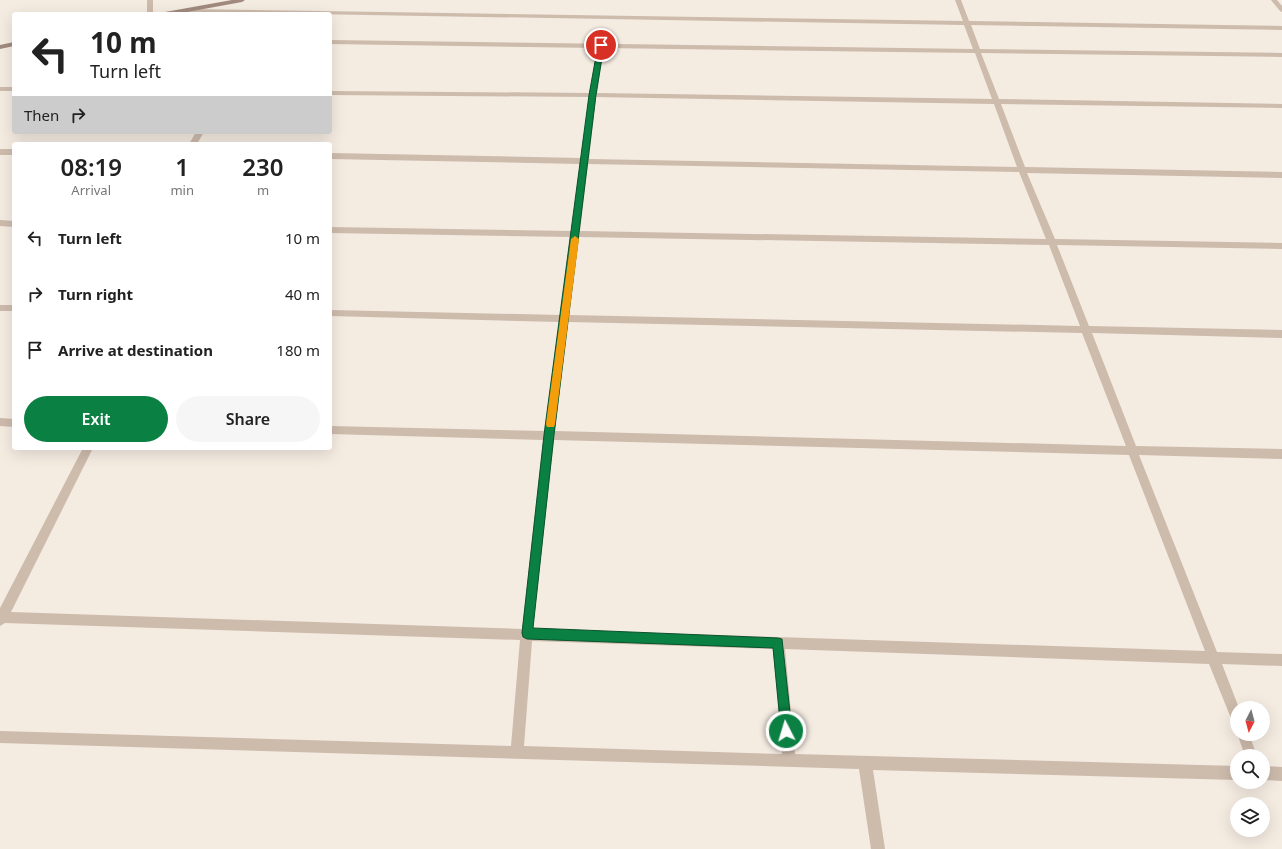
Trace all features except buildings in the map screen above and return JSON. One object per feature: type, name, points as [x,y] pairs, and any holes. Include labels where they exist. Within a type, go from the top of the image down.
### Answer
[{"type":"main road","points":[[176,12],[242,0]]},
{"type":"main road","points":[[0,47],[12,44]]},
{"type":"street","points":[[150,0],[150,12]]},
{"type":"street","points":[[958,0],[1022,169],[1230,701]]},
{"type":"street","points":[[1274,0],[1282,10]]},
{"type":"street","points":[[187,10],[265,12]]},
{"type":"street","points":[[332,13],[1282,28]]},
{"type":"street","points":[[332,42],[1282,55]]},
{"type":"street","points":[[517,753],[527,633],[549,435],[593,95],[601,45]]},
{"type":"street","points":[[0,89],[12,89]]},
{"type":"street","points":[[332,92],[1282,106]]},
{"type":"street","points":[[0,152],[12,152]]},
{"type":"street","points":[[332,156],[1282,175]]},
{"type":"street","points":[[0,223],[12,224]]},
{"type":"street","points":[[332,230],[1282,246]]},
{"type":"street","points":[[0,308],[12,308]]},
{"type":"street","points":[[332,314],[1282,334]]},
{"type":"street","points":[[0,422],[12,423]]},
{"type":"street","points":[[332,430],[1282,454]]},
{"type":"street","points":[[87,450],[0,618],[527,633],[1282,660]]},
{"type":"street","points":[[778,643],[789,761]]},
{"type":"street","points":[[0,737],[1230,773]]},
{"type":"street","points":[[865,763],[878,849]]},
{"type":"street","points":[[1270,773],[1282,774]]},
{"type":"slow traffic","points":[[550,424],[575,239]]},
{"type":"route","points":[[601,45],[593,95],[549,435],[527,633],[778,643],[786,731]]}]
